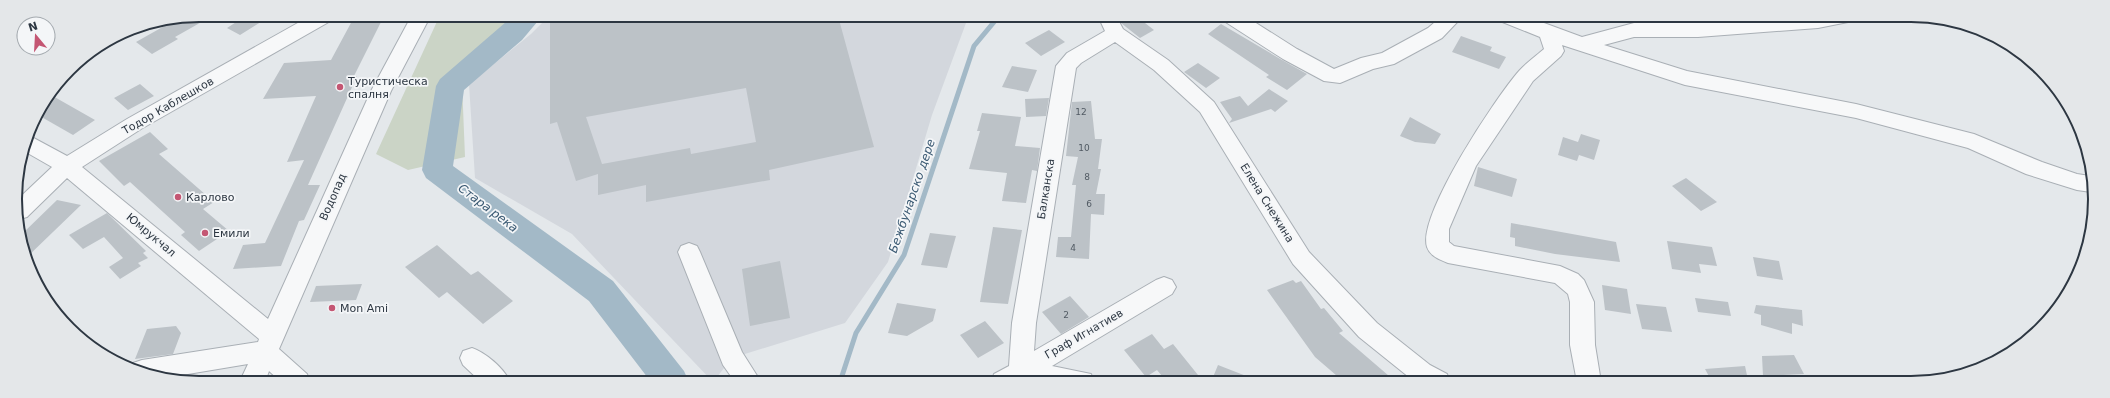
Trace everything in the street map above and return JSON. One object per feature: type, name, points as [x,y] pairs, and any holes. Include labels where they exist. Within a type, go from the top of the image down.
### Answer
[{"type":"street","points":[[253,56],[296,22]]},
{"type":"street","name":"Тодор Каблешков","points":[[22,207],[67,166],[253,56],[314,22]]},
{"type":"street","name":"Водопад","points":[[254,376],[381,91],[418,22]]},
{"type":"street","points":[[1240,22],[1290,54],[1331,76],[1340,76],[1368,63],[1387,59],[1435,33],[1447,22]]},
{"type":"street","points":[[1522,22],[1546,32],[1685,78],[1856,111],[1974,142],[2034,168],[2077,182],[2087,183]]},
{"type":"street","points":[[1582,44],[1634,30],[1698,30],[1818,22]]},
{"type":"street","name":"Балканска","points":[[1012,376],[1024,323],[1066,66],[1111,24]]},
{"type":"street","name":"Елена Снежина","points":[[1111,24],[1161,65],[1207,107],[1301,258],[1368,330],[1427,376]]},
{"type":"street","points":[[1546,32],[1552,42],[1554,51],[1526,76],[1466,164],[1438,229],[1437,240],[1438,246],[1448,254],[1560,275],[1574,283],[1581,295],[1583,316],[1582,340],[1588,376]]},
{"type":"street","name":"Юмрукчал","points":[[30,145],[67,166],[268,343],[293,376]]},
{"type":"street","points":[[689,252],[732,358],[745,376]]},
{"type":"street","name":"Граф Игнатиев","points":[[1014,376],[1164,287]]},
{"type":"street","points":[[150,369],[268,343]]},
{"type":"street","points":[[472,358],[492,376]]},
{"type":"shaded area","points":[[543,22],[967,22],[932,115],[888,262],[845,323],[732,358],[718,376],[707,376],[572,234],[475,178],[469,84],[531,34]]},
{"type":"green space","points":[[437,22],[537,22],[527,32],[462,83],[465,157],[408,170],[376,154]]},
{"type":"building","points":[[202,22],[175,37],[178,39],[152,54],[136,42],[167,25]]},
{"type":"building","points":[[236,22],[261,22],[240,35],[227,28]]},
{"type":"building","points":[[351,22],[381,22],[354,76],[357,76],[308,185],[320,185],[304,220],[299,221],[281,266],[233,269],[243,245],[265,243],[304,160],[287,162],[316,96],[263,99],[284,63],[331,60]]},
{"type":"building","points":[[550,22],[840,22],[874,147],[769,170],[770,180],[646,202],[646,185],[598,195],[598,174],[576,181],[557,122],[550,124]],"holes":[[[746,88],[756,142],[691,154],[690,148],[602,164],[586,117]]]},
{"type":"building","points":[[1144,22],[1154,30],[1140,38],[1121,23]]},
{"type":"building","points":[[1221,24],[1307,74],[1287,90],[1266,77],[1269,75],[1208,34]]},
{"type":"building","points":[[1049,30],[1065,42],[1041,56],[1025,43]]},
{"type":"building","points":[[1461,36],[1492,47],[1490,51],[1506,57],[1499,69],[1452,52]]},
{"type":"building","points":[[1198,63],[1220,78],[1206,88],[1184,72]]},
{"type":"building","points":[[1012,66],[1037,70],[1028,92],[1002,87]]},
{"type":"building","points":[[140,84],[154,96],[128,110],[114,98]]},
{"type":"building","points":[[1269,89],[1288,101],[1275,112],[1271,109],[1229,123],[1232,119],[1220,102],[1240,96],[1248,106]]},
{"type":"building","points":[[55,97],[95,120],[73,135],[42,117]]},
{"type":"building","points":[[1049,98],[1046,116],[1026,117],[1025,99]]},
{"type":"building","points":[[1091,101],[1095,139],[1102,139],[1098,169],[1101,169],[1096,194],[1105,194],[1104,215],[1091,214],[1089,259],[1056,257],[1058,237],[1071,237],[1076,185],[1072,185],[1078,157],[1066,156],[1072,102]]},
{"type":"building","points":[[982,113],[1021,117],[1015,146],[1040,148],[1037,171],[1032,170],[1026,203],[1002,201],[1007,173],[969,169],[980,131],[977,131]]},
{"type":"building","points":[[1410,117],[1441,134],[1435,144],[1415,142],[1400,136]]},
{"type":"building","points":[[150,132],[168,149],[159,154],[214,202],[203,209],[229,231],[199,251],[181,235],[185,232],[130,182],[124,186],[99,161]]},
{"type":"building","points":[[1581,134],[1600,140],[1594,160],[1579,155],[1577,161],[1558,155],[1563,137],[1578,142]]},
{"type":"building","points":[[1478,167],[1517,179],[1512,197],[1474,186]]},
{"type":"building","points":[[1686,178],[1717,202],[1701,211],[1672,186]]},
{"type":"building","points":[[57,200],[81,205],[30,254],[25,231]]},
{"type":"building","points":[[107,213],[146,251],[143,253],[148,258],[138,263],[141,266],[120,279],[109,267],[123,258],[104,237],[83,249],[69,235]]},
{"type":"building","points":[[1511,223],[1616,242],[1620,262],[1555,254],[1515,246],[1515,238],[1510,237]]},
{"type":"building","points":[[993,227],[1022,230],[1008,304],[980,302]]},
{"type":"building","points":[[930,233],[956,236],[947,268],[921,265]]},
{"type":"building","points":[[1667,241],[1712,247],[1717,266],[1699,264],[1701,273],[1672,269]]},
{"type":"building","points":[[437,245],[471,275],[478,271],[513,301],[483,324],[447,292],[439,298],[405,267]]},
{"type":"building","points":[[1753,257],[1779,261],[1783,280],[1757,276]]},
{"type":"building","points":[[780,261],[790,318],[750,326],[742,269]]},
{"type":"building","points":[[1293,280],[1296,283],[1301,281],[1321,309],[1324,308],[1343,331],[1339,333],[1389,376],[1337,376],[1315,357],[1267,290]]},
{"type":"building","points":[[362,284],[356,300],[310,302],[316,286]]},
{"type":"building","points":[[1602,285],[1627,289],[1631,314],[1605,310]]},
{"type":"building","points":[[1070,296],[1089,317],[1061,334],[1042,312]]},
{"type":"building","points":[[1695,298],[1728,302],[1731,316],[1698,312]]},
{"type":"building","points":[[897,303],[936,309],[933,321],[907,336],[888,333]]},
{"type":"building","points":[[1636,304],[1666,307],[1672,332],[1642,329]]},
{"type":"building","points":[[1756,305],[1802,310],[1803,326],[1792,323],[1792,334],[1761,325],[1761,315],[1754,313]]},
{"type":"building","points":[[985,321],[1004,343],[978,358],[960,335]]},
{"type":"building","points":[[176,326],[181,333],[173,354],[135,359],[147,329]]},
{"type":"building","points":[[1152,334],[1164,349],[1173,344],[1198,375],[1162,376],[1157,370],[1145,376],[1124,350]]},
{"type":"building","points":[[1794,355],[1804,374],[1763,376],[1762,356]]},
{"type":"building","points":[[1218,365],[1246,376],[1213,376]]},
{"type":"building","points":[[1745,366],[1747,376],[1709,376],[1705,369]]},
{"type":"waterway","name":"Стара река","points":[[523,22],[450,86],[437,170],[601,291],[667,376]]},
{"type":"waterway","name":"Бежбунарско дере","points":[[842,376],[856,333],[904,255],[974,46],[994,22]]},
{"type":"place","name":"Туристическа спалня","points":[[340,87]]},
{"type":"place","name":"Карлово","points":[[178,197]]},
{"type":"place","name":"Емили","points":[[205,233]]},
{"type":"place","name":"Mon Ami","points":[[332,308]]}]
